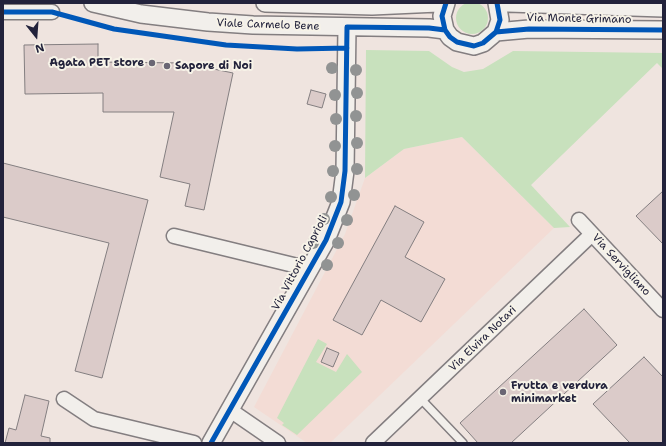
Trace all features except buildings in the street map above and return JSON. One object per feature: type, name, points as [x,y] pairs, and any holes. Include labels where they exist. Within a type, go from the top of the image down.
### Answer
[{"type":"street","name":"Viale Carmelo Bene","points":[[93,3],[141,14],[197,22],[252,25],[429,28],[445,30]]},
{"type":"street","name":"Viale Carmelo Bene","points":[[265,3],[386,6],[438,3]]},
{"type":"street","points":[[446,3],[442,16],[445,30],[450,37],[458,42],[470,46],[483,43],[496,32],[500,20],[497,3]]},
{"type":"street","name":"Via Monte Grimano","points":[[508,3],[663,8]]},
{"type":"street","points":[[3,12],[52,12]]},
{"type":"street","name":"Via Vittorio Caprioli","points":[[211,443],[310,269],[334,221],[344,187],[347,27]]},
{"type":"street","name":"Via Monte Grimano","points":[[496,32],[535,28],[663,30]]},
{"type":"street","name":"Via Servigliano","points":[[579,220],[663,310]]},
{"type":"street","name":"Via Elvira Notari","points":[[373,443],[592,234]]},
{"type":"street","name":"Via Vittorio Caprioli","points":[[174,236],[310,269]]},
{"type":"street","points":[[64,399],[94,419],[194,443]]},
{"type":"street","points":[[230,410],[278,443]]},
{"type":"lane","points":[[420,398],[463,443]]},
{"type":"shaded area","points":[[462,137],[554,228],[330,443],[307,443],[254,407],[345,234],[365,178],[404,149]]},
{"type":"green space","points":[[469,2],[475,2],[485,9],[488,18],[487,24],[481,31],[475,34],[469,34],[459,27],[456,21],[456,15],[463,5]]},
{"type":"green space","points":[[366,50],[429,51],[452,67],[464,72],[483,69],[513,51],[663,53],[663,69],[657,63],[531,185],[570,227],[554,228],[462,137],[404,149],[365,178]]},
{"type":"green space","points":[[318,339],[327,344],[316,362],[336,372],[347,354],[362,372],[297,435],[282,425],[284,423],[277,418]]},
{"type":"cycle path","points":[[446,3],[442,16],[445,30],[450,37],[457,42],[474,46],[483,43],[496,32],[500,20],[497,3]]},
{"type":"cycle path","points":[[3,12],[52,12],[114,29],[226,45],[297,49],[347,48]]},
{"type":"cycle path","points":[[211,443],[326,240],[341,202],[345,171],[347,27],[429,28],[445,30]]},
{"type":"cycle path","points":[[496,32],[529,29],[663,30]]},
{"type":"place","name":"Agata PET store","points":[[152,63]]},
{"type":"place","name":"Sapore di Noi","points":[[167,66]]},
{"type":"place","name":"Frutta e verdura minimarket","points":[[503,392]]}]
